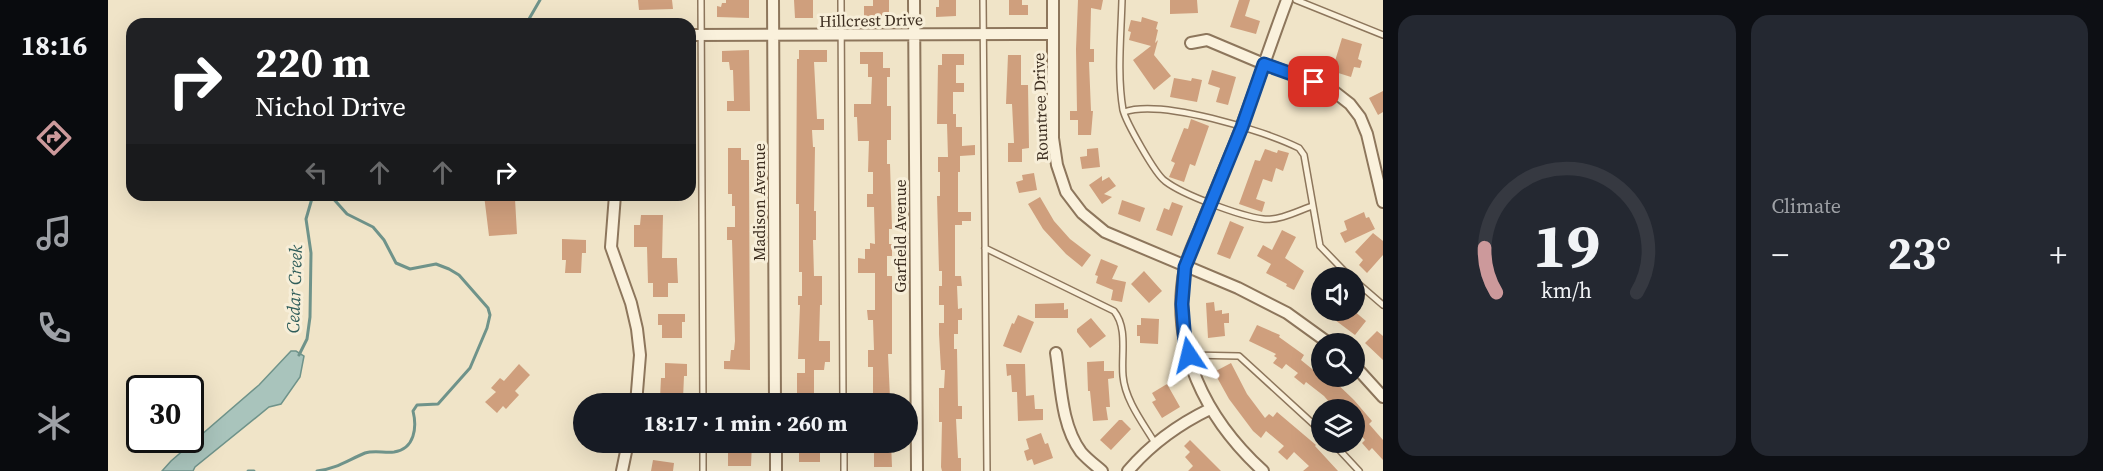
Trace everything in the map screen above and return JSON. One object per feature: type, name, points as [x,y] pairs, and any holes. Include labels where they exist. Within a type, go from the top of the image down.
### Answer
[{"type":"street","name":"Madison Avenue","points":[[773,0],[775,393]]},
{"type":"street","name":"Garfield Avenue","points":[[914,0],[917,471]]},
{"type":"street","name":"Rountree Drive","points":[[1053,0],[1053,138],[1057,165],[1066,192],[1082,213],[1105,232],[1238,288],[1287,313],[1315,333]]},
{"type":"street","points":[[1263,471],[1227,433],[1210,409],[1195,377],[1185,343],[1182,304],[1185,267],[1242,127],[1287,0]]},
{"type":"street","name":"Hillcrest Drive","points":[[696,35],[1052,34]]},
{"type":"street","points":[[1191,43],[1207,40],[1264,64],[1327,86],[1350,104],[1360,117],[1367,134],[1383,202]]},
{"type":"street","points":[[615,201],[611,247],[631,303],[637,329],[640,355],[637,393]]},
{"type":"street","points":[[1056,353],[1069,427],[1080,451],[1102,471]]},
{"type":"street","points":[[1365,377],[1383,397]]},
{"type":"street","points":[[1128,471],[1138,459],[1182,422],[1210,409]]},
{"type":"street","points":[[622,471],[626,453]]},
{"type":"street","points":[[776,453],[776,471]]},
{"type":"lane","points":[[701,0],[703,393]]},
{"type":"lane","points":[[841,0],[843,393]]},
{"type":"lane","points":[[983,0],[987,471]]},
{"type":"lane","points":[[1122,0],[1121,81],[1124,112],[1130,128],[1163,180],[1177,189],[1211,203],[1264,219],[1276,218],[1312,206]]},
{"type":"lane","points":[[1296,0],[1383,35]]},
{"type":"lane","points":[[1124,112],[1135,108],[1146,108],[1189,114],[1242,127],[1299,148],[1304,155],[1320,246],[1341,267]]},
{"type":"lane","points":[[985,248],[1114,311],[1119,317],[1122,330],[1123,378],[1126,392],[1155,444]]},
{"type":"lane","points":[[1365,289],[1383,305]]},
{"type":"lane","points":[[1189,355],[1239,356],[1311,422]]},
{"type":"lane","points":[[703,453],[703,471]]},
{"type":"lane","points":[[844,453],[844,471]]},
{"type":"lane","points":[[1342,453],[1359,471]]},
{"type":"water","points":[[291,351],[304,356],[300,377],[281,404],[269,407],[193,471],[162,471],[180,453],[204,453],[204,432],[259,385]]},
{"type":"building","points":[[638,0],[672,0],[673,9],[639,10]]},
{"type":"building","points":[[726,0],[749,0],[749,18],[717,17],[717,6],[721,7]]},
{"type":"building","points":[[794,0],[813,0],[813,18],[795,18]]},
{"type":"building","points":[[873,0],[889,0],[889,17],[864,17],[864,6],[873,6]]},
{"type":"building","points":[[939,0],[956,0],[956,16],[936,17]]},
{"type":"building","points":[[1009,0],[1022,0],[1022,5],[1028,5],[1028,15],[1009,15]]},
{"type":"building","points":[[1078,0],[1103,0],[1101,10],[1091,8],[1090,49],[1094,49],[1094,62],[1089,62],[1091,111],[1093,111],[1091,135],[1078,135],[1078,120],[1070,120],[1070,111],[1077,111]]},
{"type":"building","points":[[1170,0],[1197,0],[1198,13],[1170,14]]},
{"type":"building","points":[[1239,0],[1250,0],[1245,16],[1260,21],[1256,34],[1230,27]]},
{"type":"building","points":[[1142,17],[1158,22],[1155,43],[1158,40],[1154,55],[1171,76],[1154,90],[1133,60],[1151,46],[1129,40],[1131,32],[1128,31],[1131,20],[1141,22]]},
{"type":"building","points":[[1342,38],[1362,44],[1358,59],[1362,61],[1360,68],[1354,67],[1351,77],[1332,71]]},
{"type":"building","points":[[749,50],[750,111],[727,111],[727,101],[734,101],[733,70],[730,70],[729,62],[722,62],[722,51]]},
{"type":"building","points":[[799,50],[827,50],[827,62],[814,62],[817,119],[824,119],[824,130],[812,130],[813,147],[815,147],[814,211],[816,211],[816,240],[813,240],[814,276],[822,276],[819,341],[830,341],[830,362],[825,362],[824,370],[814,370],[814,393],[797,393],[797,373],[805,373],[805,359],[798,359],[800,305],[798,305],[798,296],[802,296],[802,272],[799,272],[799,204],[796,204],[797,59],[799,59]]},
{"type":"building","points":[[860,52],[883,52],[883,68],[890,68],[890,77],[887,77],[887,106],[891,106],[891,140],[887,140],[892,229],[889,229],[889,244],[892,244],[892,256],[887,256],[887,276],[892,276],[892,354],[888,354],[890,393],[873,393],[873,367],[868,367],[868,350],[874,350],[873,320],[868,320],[867,310],[875,310],[875,273],[858,273],[858,258],[865,259],[865,249],[870,249],[870,243],[875,244],[874,207],[867,207],[867,194],[873,194],[873,172],[868,172],[869,141],[858,141],[857,117],[854,117],[854,104],[871,104],[872,77],[868,77],[868,64],[860,64]]},
{"type":"building","points":[[942,54],[964,54],[964,65],[956,65],[956,83],[964,83],[964,92],[953,92],[953,114],[956,114],[956,127],[962,127],[962,146],[975,145],[975,155],[960,156],[960,172],[958,172],[958,212],[971,212],[971,221],[962,221],[962,225],[955,225],[955,276],[961,276],[962,286],[957,286],[958,309],[962,308],[962,320],[958,320],[958,334],[954,334],[954,349],[957,349],[958,406],[962,406],[962,419],[956,419],[961,471],[942,471],[941,467],[942,422],[939,422],[939,388],[944,388],[945,370],[941,370],[939,334],[939,323],[944,323],[944,305],[939,305],[942,271],[939,271],[937,196],[940,196],[938,157],[948,157],[947,124],[937,124],[938,65],[942,65]]},
{"type":"building","points":[[1008,55],[1021,55],[1021,85],[1028,85],[1029,148],[1022,149],[1022,162],[1008,162],[1008,143],[1014,143],[1012,104],[1006,104]]},
{"type":"building","points":[[1212,70],[1236,77],[1228,105],[1216,102],[1220,88],[1208,84]]},
{"type":"building","points":[[1174,78],[1202,80],[1197,102],[1170,97]]},
{"type":"building","points":[[1383,91],[1383,112],[1378,115],[1369,98]]},
{"type":"building","points":[[1191,119],[1209,126],[1195,166],[1190,164],[1184,182],[1169,177],[1175,163],[1171,161],[1184,128],[1188,129]]},
{"type":"building","points":[[728,148],[741,148],[741,160],[749,160],[750,370],[724,369],[724,361],[730,361],[735,341],[732,240],[727,240],[727,227],[735,227],[735,206],[732,206],[732,194],[728,194]]},
{"type":"building","points":[[1098,148],[1100,167],[1082,169],[1080,157],[1087,156],[1087,149]]},
{"type":"building","points":[[1265,149],[1277,153],[1278,150],[1289,153],[1283,171],[1276,168],[1272,182],[1263,179],[1256,199],[1265,202],[1262,212],[1239,204],[1255,160],[1260,161]]},
{"type":"building","points":[[1034,173],[1037,190],[1019,193],[1016,182],[1023,180],[1022,175]]},
{"type":"building","points":[[1102,176],[1102,181],[1109,177],[1116,186],[1104,194],[1112,197],[1102,204],[1089,185]]},
{"type":"building","points":[[1040,197],[1054,221],[1070,239],[1091,255],[1082,267],[1066,254],[1043,229],[1028,204]]},
{"type":"building","points":[[1122,200],[1145,208],[1140,222],[1118,214]]},
{"type":"building","points":[[485,201],[515,201],[517,234],[489,236]]},
{"type":"building","points":[[1172,202],[1183,206],[1172,236],[1156,230],[1164,208],[1169,210]]},
{"type":"building","points":[[1364,212],[1375,229],[1345,243],[1340,233],[1347,230],[1344,221]]},
{"type":"building","points":[[641,215],[663,215],[662,258],[677,258],[678,283],[668,283],[668,297],[653,297],[653,283],[648,283],[647,247],[634,247],[634,225],[640,225]]},
{"type":"building","points":[[1230,221],[1244,227],[1230,259],[1217,254]]},
{"type":"building","points":[[1282,230],[1296,237],[1285,258],[1304,271],[1294,290],[1266,273],[1271,264],[1257,256],[1263,245],[1272,250]]},
{"type":"building","points":[[1373,233],[1383,241],[1383,255],[1367,273],[1365,267],[1359,265],[1363,260],[1355,252]]},
{"type":"building","points":[[562,239],[586,240],[586,253],[582,253],[581,273],[565,273],[566,260],[562,260]]},
{"type":"building","points":[[1101,259],[1118,266],[1112,279],[1126,282],[1122,302],[1111,300],[1113,290],[1096,283],[1098,276],[1095,275]]},
{"type":"building","points":[[1144,271],[1162,291],[1149,303],[1131,284]]},
{"type":"building","points":[[1214,302],[1215,311],[1222,310],[1222,314],[1229,313],[1229,323],[1224,323],[1225,336],[1208,338],[1206,303]]},
{"type":"building","points":[[1064,303],[1064,310],[1068,309],[1068,318],[1035,318],[1035,304]]},
{"type":"building","points":[[658,314],[685,314],[685,322],[682,322],[682,338],[662,338],[662,325],[658,325]]},
{"type":"building","points":[[1018,315],[1034,322],[1021,353],[1003,346],[1012,323],[1014,324]]},
{"type":"building","points":[[1091,318],[1106,336],[1090,348],[1077,329]]},
{"type":"building","points":[[1141,318],[1159,319],[1158,344],[1140,343],[1140,336],[1137,336],[1137,325],[1141,325]]},
{"type":"building","points":[[1336,321],[1366,321],[1357,333],[1352,333]]},
{"type":"building","points":[[1257,325],[1280,335],[1279,337],[1304,355],[1301,360],[1311,368],[1311,386],[1306,382],[1304,385],[1294,377],[1298,373],[1286,364],[1282,369],[1273,363],[1277,358],[1274,356],[1276,354],[1249,341]]},
{"type":"building","points":[[1377,331],[1383,336],[1383,360],[1365,343]]},
{"type":"building","points":[[1104,361],[1104,371],[1114,371],[1114,378],[1108,379],[1110,407],[1106,407],[1108,420],[1093,421],[1090,391],[1088,391],[1087,362]]},
{"type":"building","points":[[665,363],[687,364],[683,393],[660,393],[661,378],[665,378]]},
{"type":"building","points":[[1231,363],[1247,394],[1265,418],[1269,414],[1273,417],[1277,412],[1311,441],[1311,453],[1321,453],[1338,471],[1303,471],[1309,466],[1294,452],[1287,460],[1278,452],[1284,446],[1266,431],[1261,438],[1253,431],[1229,399],[1214,372]]},
{"type":"building","points":[[519,364],[530,375],[515,391],[519,395],[506,409],[503,406],[497,413],[485,402],[496,392],[491,388],[500,378],[504,381]]},
{"type":"building","points":[[1006,364],[1025,364],[1026,396],[1034,395],[1035,409],[1043,409],[1043,420],[1018,421],[1017,392],[1012,392],[1011,375],[1007,376]]},
{"type":"building","points":[[1167,384],[1180,407],[1162,418],[1152,402],[1156,400],[1152,393]]},
{"type":"building","points":[[1312,387],[1340,387],[1353,399],[1327,399]]},
{"type":"building","points":[[1365,413],[1372,421],[1369,424],[1383,440],[1383,460],[1372,448],[1369,451],[1365,446]]},
{"type":"building","points":[[1119,420],[1131,429],[1111,450],[1100,440]]},
{"type":"building","points":[[1041,433],[1045,444],[1048,443],[1053,458],[1034,465],[1032,459],[1027,461],[1024,451],[1029,449],[1026,439]]},
{"type":"building","points":[[1190,440],[1221,471],[1188,471],[1193,466],[1185,457],[1190,452],[1184,446]]},
{"type":"building","points":[[728,453],[752,453],[751,466],[728,466]]},
{"type":"building","points":[[799,453],[820,453],[820,462],[799,462]]},
{"type":"building","points":[[874,453],[891,453],[892,467],[874,467]]},
{"type":"building","points":[[653,460],[674,463],[673,471],[651,471]]},
{"type":"waterway","name":"Cedar Creek","points":[[530,18],[540,0]]},
{"type":"waterway","name":"Cedar Creek","points":[[299,355],[307,339],[310,317],[311,253],[306,219],[311,201]]},
{"type":"waterway","points":[[317,471],[336,466],[365,453],[394,452],[406,447],[413,436],[415,424],[413,411],[417,405],[438,404],[470,368],[490,315],[488,308],[459,275],[449,269],[436,264],[410,269],[396,263],[384,240],[373,227],[347,214],[335,201]]},
{"type":"waterway","points":[[248,471],[254,471]]},
{"type":"route","points":[[1189,355],[1185,343],[1182,304],[1185,267],[1242,127],[1264,64],[1314,82]]}]
